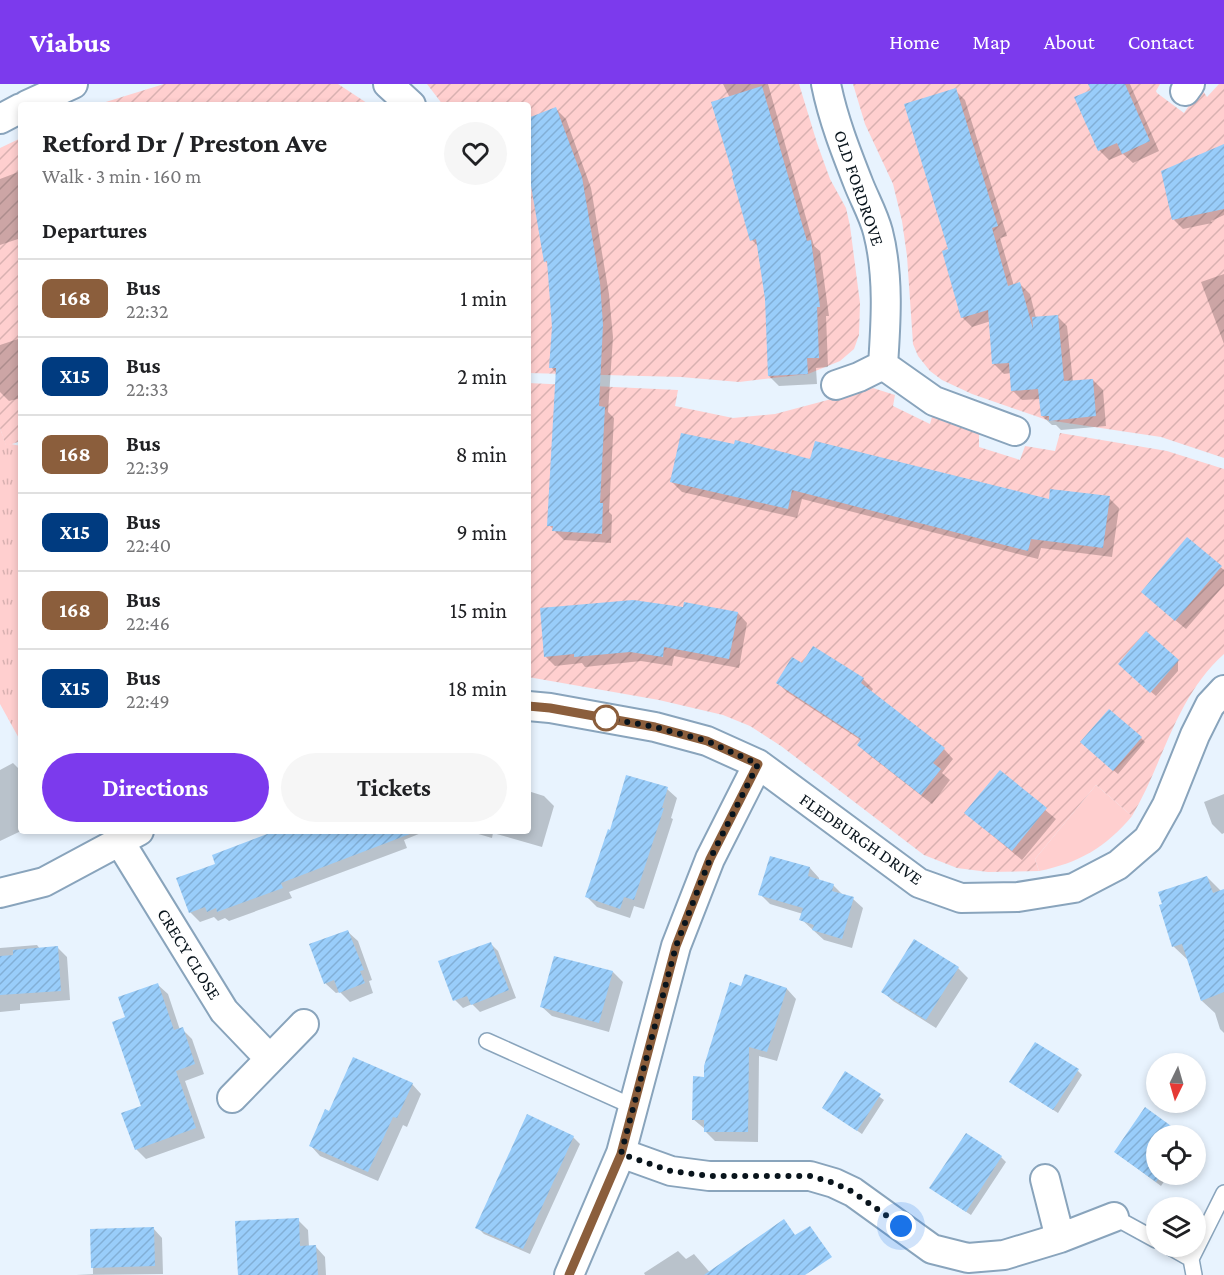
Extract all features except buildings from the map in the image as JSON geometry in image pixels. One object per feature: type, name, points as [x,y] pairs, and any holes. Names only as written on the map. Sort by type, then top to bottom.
[{"type":"street","points":[[34,102],[73,84]]},
{"type":"street","points":[[388,84],[408,102]]},
{"type":"street","name":"OLD FORDROVE","points":[[826,84],[830,106],[845,151],[878,231],[885,274],[883,366]]},
{"type":"street","points":[[0,119],[18,110]]},
{"type":"street","points":[[836,385],[883,366],[934,401],[1015,431]]},
{"type":"street","name":"FLEDBURGH DRIVE","points":[[531,706],[655,727],[707,741],[758,764],[919,883],[961,898],[1018,897],[1074,888],[1118,865],[1148,839],[1167,805],[1195,735],[1210,705],[1224,690]]},
{"type":"street","points":[[569,1275],[621,1154],[676,946],[710,859],[758,764]]},
{"type":"street","points":[[0,893],[44,882],[129,836]]},
{"type":"street","name":"CRECY CLOSE","points":[[129,836],[224,1011],[269,1058]]},
{"type":"street","points":[[232,1098],[304,1024]]},
{"type":"street","points":[[621,1154],[671,1171],[709,1176],[810,1176],[834,1183],[853,1192],[933,1249],[968,1258],[1004,1255],[1060,1238],[1114,1217]]},
{"type":"street","points":[[1046,1179],[1060,1238]]},
{"type":"lane","points":[[487,1041],[634,1107]]},
{"type":"lane","points":[[1194,1275],[1191,1259],[1224,1193]]},
{"type":"lane","points":[[1114,1217],[1146,1235]]},
{"type":"lane","points":[[1187,1257],[1191,1259]]},
{"type":"green space","points":[[164,84],[338,84],[365,102],[106,102]]},
{"type":"green space","points":[[427,84],[799,84],[817,143],[830,179],[846,208],[850,226],[860,303],[859,335],[854,349],[840,361],[808,374],[739,382],[681,377],[531,373],[531,102],[441,102]]},
{"type":"green space","points":[[853,84],[1160,84],[1157,93],[1184,113],[1201,88],[1207,97],[1219,84],[1224,84],[1224,458],[1161,437],[1047,420],[972,394],[942,380],[930,371],[918,356],[913,344],[907,256],[893,184],[865,124]]},
{"type":"green space","points":[[18,139],[18,442],[6,446],[0,428],[0,148]]},
{"type":"green space","points":[[531,383],[678,390],[675,406],[733,418],[775,414],[873,388],[895,395],[893,406],[930,424],[933,413],[979,434],[979,447],[1020,460],[1025,446],[1055,451],[1060,433],[1167,451],[1224,469],[1224,654],[1193,690],[1132,816],[1096,785],[1035,859],[1039,871],[988,872],[957,868],[924,855],[781,746],[750,726],[723,715],[659,700],[531,678]]},
{"type":"green space","points":[[0,428],[6,445],[18,445],[18,737],[0,704]]},
{"type":"green space","points":[[1096,785],[1132,816],[1112,837],[1091,852],[1067,863],[1039,871],[1035,859]]},
{"type":"bus line","name":"168","points":[[531,706],[655,727],[707,741],[758,764],[710,859],[676,946],[621,1154],[569,1275]]},
{"type":"route","points":[[606,718],[655,727],[707,741],[758,764],[710,859],[676,946],[621,1154],[671,1171],[709,1176],[810,1176],[834,1183],[853,1192],[901,1226]]}]
